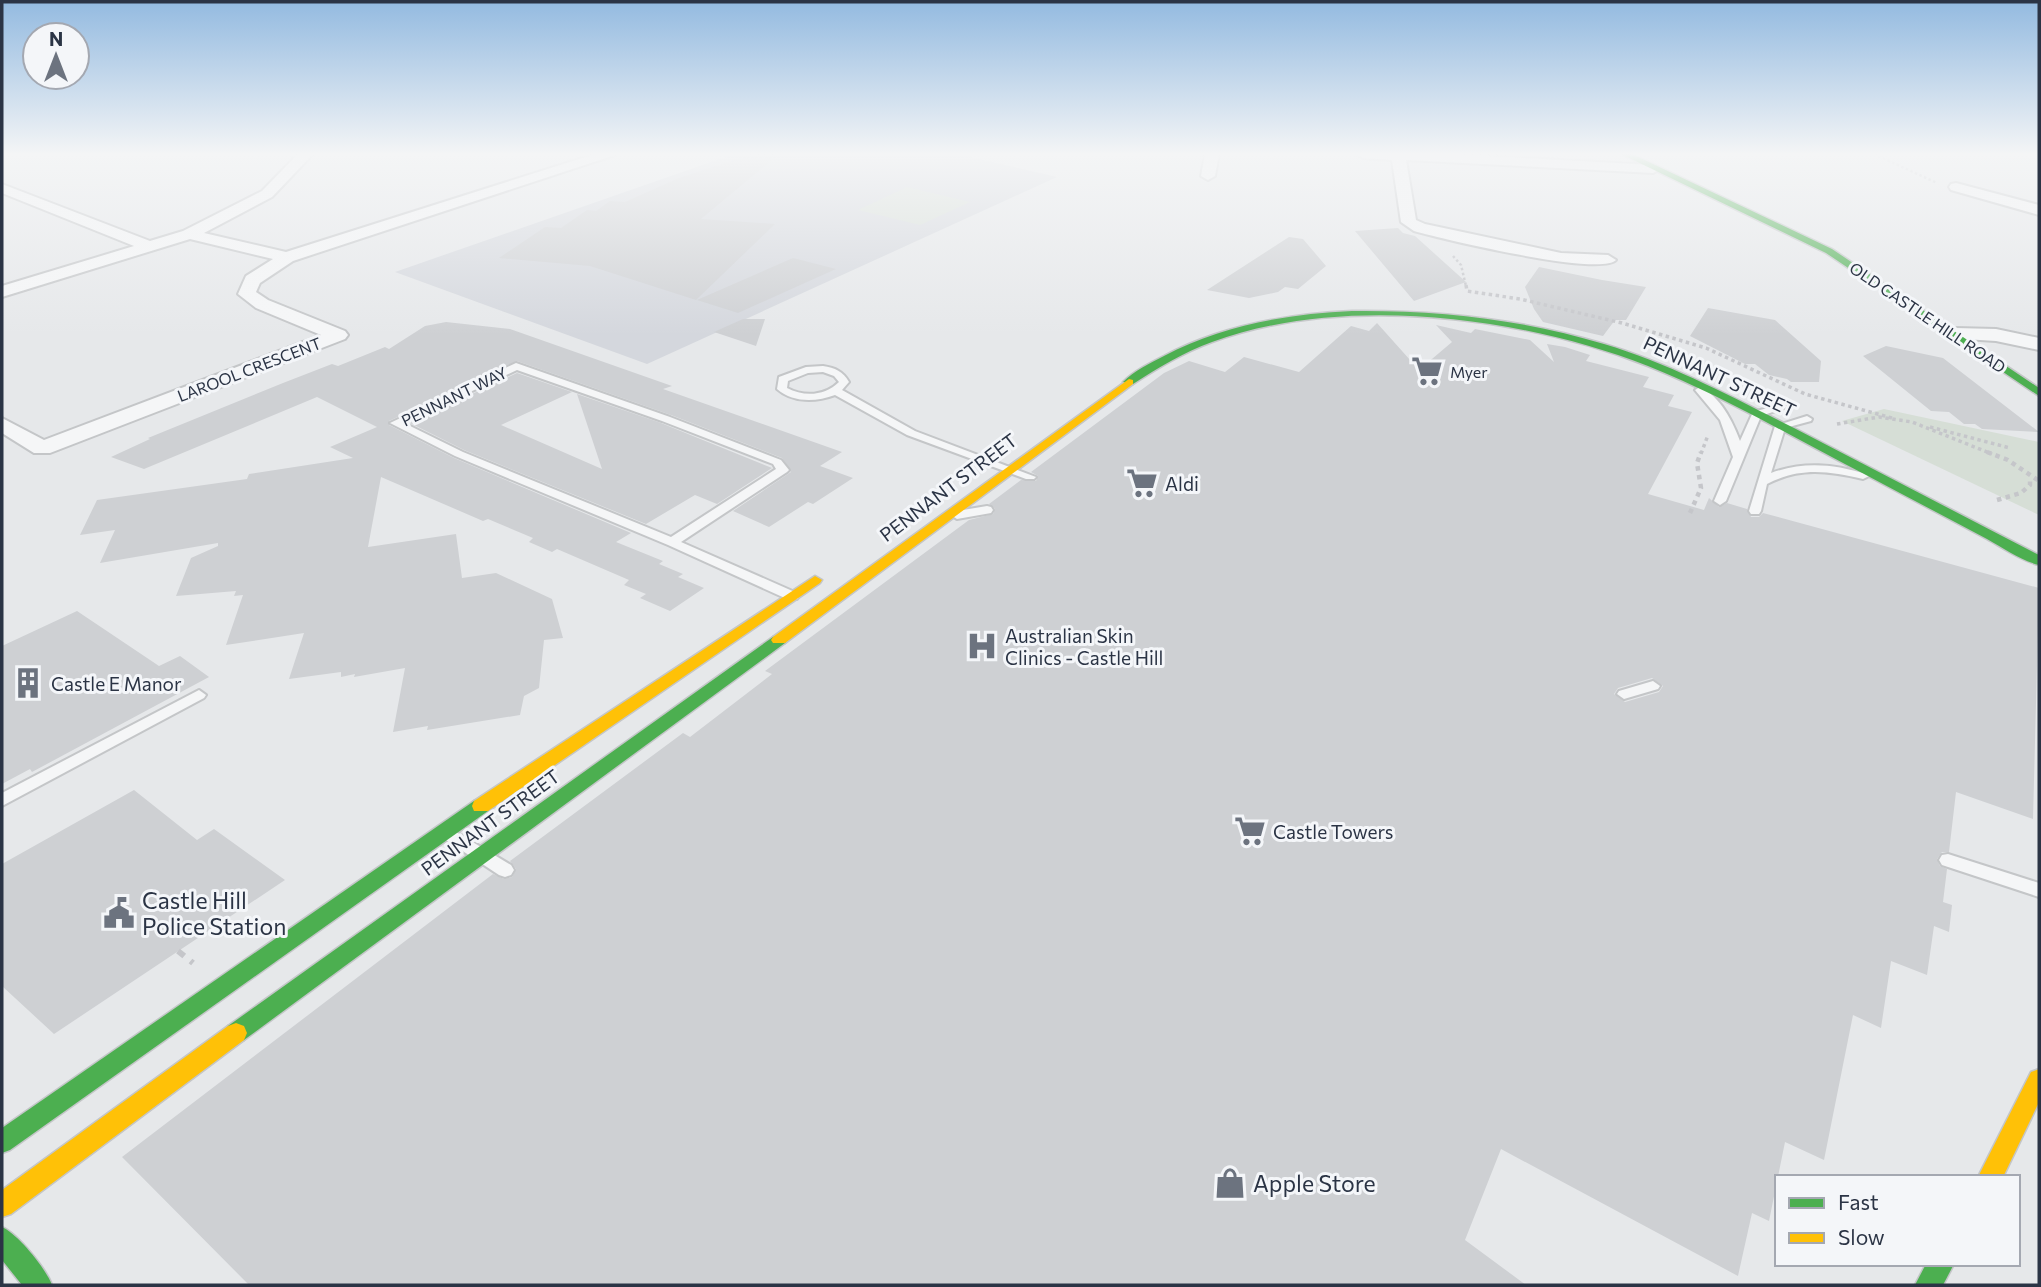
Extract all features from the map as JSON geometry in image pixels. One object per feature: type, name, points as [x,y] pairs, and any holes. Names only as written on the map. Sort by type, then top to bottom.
[{"type":"main road","name":"OLD CASTLE HILL ROAD","points":[[1753,214],[1809,239],[1856,267],[2039,393]]},
{"type":"main road","name":"PENNANT STREET","points":[[1192,328],[1301,306],[1446,306],[1564,324],[1622,339],[1701,368]]},
{"type":"main road","name":"PENNANT STREET","points":[[2,1205],[480,854],[693,703],[1008,468],[1150,366],[1203,338],[1250,325],[1303,316],[1408,313],[1469,319],[1585,343],[1633,357],[1686,379],[2039,561]]},
{"type":"main road","name":"PENNANT STREET","points":[[1761,396],[1812,422]]},
{"type":"main road","name":"PENNANT STREET","points":[[975,463],[1002,444]]},
{"type":"main road","name":"PENNANT STREET","points":[[2,1142],[444,831],[824,573]]},
{"type":"main road","points":[[1991,1175],[2039,1079]]},
{"type":"main road","points":[[2,1240],[39,1285]]},
{"type":"main road","points":[[1928,1285],[1940,1266]]},
{"type":"street","points":[[68,214],[149,246]]},
{"type":"street","points":[[2,292],[189,233],[227,214]]},
{"type":"street","points":[[189,233],[287,257],[423,214]]},
{"type":"street","points":[[1408,214],[1409,222],[1420,228],[1562,258],[1608,260]]},
{"type":"street","name":"LAROOL CRESCENT","points":[[2,424],[42,448],[338,335],[262,304],[247,294],[253,280],[287,257]]},
{"type":"street","points":[[1955,334],[1996,335],[2039,344]]},
{"type":"lane","name":"PENNANT WAY","points":[[672,542],[783,470],[777,462],[516,366],[395,423],[458,454],[672,542],[793,596]]},
{"type":"lane","points":[[836,391],[841,387],[843,378],[825,370],[797,372],[783,379],[780,384],[787,393],[805,397],[836,391],[911,433],[975,463],[1008,468],[1030,477]]},
{"type":"lane","points":[[1686,379],[1704,393],[1719,410],[1734,436],[1740,457]]},
{"type":"lane","points":[[1720,501],[1757,414],[1782,407]]},
{"type":"lane","points":[[1755,511],[1780,426],[1812,422]]},
{"type":"lane","points":[[1762,482],[1783,470],[1806,467],[1854,473],[1898,486]]},
{"type":"lane","points":[[939,520],[987,510]]},
{"type":"lane","points":[[1624,694],[1653,686]]},
{"type":"lane","points":[[2,800],[199,695]]},
{"type":"lane","points":[[444,831],[505,870]]},
{"type":"lane","points":[[1948,860],[2039,890]]},
{"type":"path","points":[[1837,424],[1859,418],[1880,417],[1912,422],[2010,448]]},
{"type":"path","points":[[1912,422],[2008,460],[2039,481]]},
{"type":"path","points":[[1690,513],[1701,488],[1697,463],[1708,435],[1706,424]]},
{"type":"path","points":[[1997,500],[2021,493],[2031,485],[2030,477]]},
{"type":"shaded area","points":[[561,214],[976,214],[647,364],[395,272]]},
{"type":"shaded area","points":[[875,214],[944,214],[920,225]]},
{"type":"shaded area","points":[[1884,409],[2039,442],[2039,515],[1842,421]]},
{"type":"building","points":[[581,214],[707,214],[701,219],[775,224],[696,300],[590,266],[499,258],[545,227],[561,228]]},
{"type":"building","points":[[1398,228],[1403,233],[1415,236],[1466,282],[1414,301],[1355,231]]},
{"type":"building","points":[[1289,237],[1303,239],[1326,266],[1298,289],[1285,287],[1278,292],[1249,298],[1207,290]]},
{"type":"building","points":[[793,258],[836,269],[738,313],[697,300]]},
{"type":"building","points":[[1539,267],[1646,287],[1626,320],[1615,320],[1603,336],[1543,322],[1525,287]]},
{"type":"building","points":[[1708,308],[1775,320],[1821,361],[1819,382],[1791,382],[1769,375],[1755,364],[1745,364],[1690,336]]},
{"type":"building","points":[[743,319],[765,319],[756,346],[714,332]]},
{"type":"building","points":[[446,322],[510,329],[672,386],[663,389],[842,452],[820,466],[853,478],[813,504],[808,502],[769,527],[733,511],[791,472],[782,458],[671,415],[517,361],[389,421],[389,425],[454,458],[631,533],[616,542],[663,561],[659,564],[683,574],[678,577],[704,588],[670,611],[640,598],[646,594],[624,585],[629,580],[557,549],[552,552],[529,542],[533,538],[488,519],[483,521],[381,477],[368,547],[456,534],[462,578],[496,573],[552,599],[563,638],[544,640],[539,688],[524,696],[520,715],[427,730],[428,726],[393,732],[405,668],[354,677],[355,674],[341,677],[341,672],[289,679],[304,633],[226,645],[243,595],[234,596],[236,591],[176,596],[191,558],[218,546],[218,543],[100,563],[115,530],[80,535],[97,500],[247,479],[249,474],[353,458],[330,447],[377,427],[317,397],[144,469],[111,457],[150,439],[148,438],[283,383],[332,364],[338,366],[385,347],[389,349],[425,326]]},
{"type":"building","name":"Castle Towers","points":[[1377,323],[1419,370],[1452,342],[1436,325],[1471,333],[1475,329],[1530,340],[1554,362],[1547,344],[1565,347],[1590,355],[1586,361],[1649,377],[1643,387],[1674,395],[1668,406],[1692,412],[1648,494],[1704,510],[1709,498],[1719,507],[1727,503],[1747,509],[1751,517],[1759,517],[1763,513],[2039,588],[2033,819],[1956,792],[1949,852],[1942,852],[1937,859],[1940,866],[1947,869],[1943,902],[1952,905],[1949,932],[1934,926],[1927,975],[1891,961],[1881,1028],[1853,1015],[1824,1160],[1785,1142],[1778,1175],[1775,1175],[1775,1191],[1769,1221],[1752,1213],[1738,1276],[1501,1149],[1465,1240],[1526,1285],[249,1285],[122,1157],[493,874],[504,879],[512,877],[516,869],[510,861],[683,733],[690,737],[772,674],[765,671],[969,520],[993,514],[995,509],[989,504],[1021,480],[1036,481],[1038,476],[1031,472],[1164,373],[1189,361],[1225,372],[1244,357],[1299,372],[1351,326],[1369,331]],"holes":[[[1652,678],[1663,686],[1659,692],[1625,702],[1614,694],[1618,688]]]},
{"type":"building","points":[[1886,346],[1943,358],[2039,432],[1982,429],[1975,424],[1964,424],[1949,412],[1931,411],[1863,356]]},
{"type":"building","points":[[517,373],[572,392],[501,425],[602,469],[577,394],[661,423],[772,468],[717,504],[695,495],[646,524],[464,450],[410,423]]},
{"type":"building","points":[[77,611],[159,666],[180,656],[209,677],[32,772],[30,769],[2,784],[2,646]]},
{"type":"building","name":"Castle Hill Police Station","points":[[134,790],[197,840],[214,829],[285,880],[54,1034],[2,986],[2,864]]},
{"type":"traffic: fast","points":[[1751,214],[1829,251],[2039,393]]},
{"type":"traffic: fast","points":[[1129,382],[1154,365],[1207,340],[1235,331],[1293,319],[1388,314],[1495,322],[1599,346],[1653,364],[1692,381],[2039,561]]},
{"type":"traffic: fast","points":[[236,1033],[779,640]]},
{"type":"traffic: fast","points":[[2,1142],[481,806]]},
{"type":"traffic: fast","points":[[2,1240],[39,1285]]},
{"type":"traffic: fast","points":[[1928,1285],[1940,1266]]},
{"type":"traffic: slow","points":[[779,640],[1129,382]]},
{"type":"traffic: slow","points":[[481,806],[815,580]]},
{"type":"traffic: slow","points":[[2,1205],[236,1033]]},
{"type":"traffic: slow","points":[[1991,1175],[2039,1079]]},
{"type":"place","name":"Myer","points":[[1427,371]]},
{"type":"place","name":"Aldi","points":[[1142,483]]},
{"type":"place","name":"Australian Skin Clinics - Castle Hill","points":[[982,646]]},
{"type":"place","name":"Castle E Manor","points":[[28,683]]},
{"type":"place","name":"Castle Towers","points":[[1250,831]]},
{"type":"place","name":"Castle Hill Police Station","points":[[119,913]]},
{"type":"place","name":"Apple Store","points":[[1230,1183]]}]
